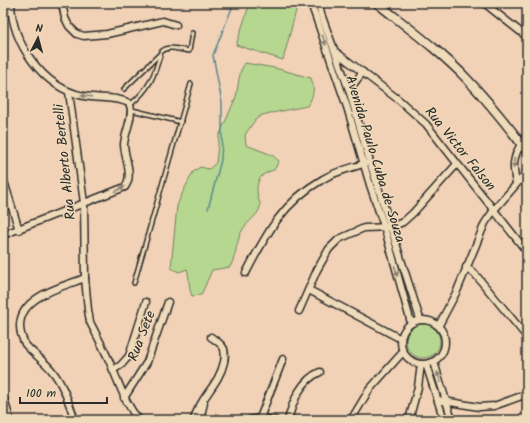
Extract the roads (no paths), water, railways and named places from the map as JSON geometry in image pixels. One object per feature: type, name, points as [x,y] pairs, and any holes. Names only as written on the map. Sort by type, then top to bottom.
[{"type":"main road","points":[[377,3],[435,50],[466,78],[524,143],[527,151]]},
{"type":"street","points":[[3,235],[108,195],[128,184],[124,143],[131,107],[121,100],[84,96],[69,92],[44,74],[20,43],[11,12],[11,3]]},
{"type":"street","points":[[62,3],[65,18],[69,26],[77,34],[84,36],[107,34],[163,21],[176,25]]},
{"type":"street","name":"Avenida Paulo Cuba de Souza","points":[[311,3],[384,226],[411,323]]},
{"type":"street","name":"Avenida Paulo Cuba de Souza","points":[[320,3],[321,14],[349,90],[370,162],[420,319]]},
{"type":"street","points":[[484,3],[527,37]]},
{"type":"street","name":"Rua Victor Falson","points":[[336,52],[363,72],[426,124],[527,252]]},
{"type":"street","points":[[349,90],[363,72]]},
{"type":"street","name":"Rua Alberto Bertelli","points":[[69,92],[84,203],[85,278],[90,322],[113,370],[124,398],[138,420]]},
{"type":"street","points":[[516,184],[514,158],[524,143]]},
{"type":"street","points":[[246,273],[265,237],[290,203],[305,190],[323,178],[370,162]]},
{"type":"street","points":[[299,311],[317,270],[329,249],[339,239],[364,228],[384,226],[391,227],[403,222],[457,164]]},
{"type":"street","points":[[439,325],[457,291],[485,223],[494,210],[527,172]]},
{"type":"street","points":[[3,178],[19,230]]},
{"type":"street","points":[[466,267],[475,274],[527,337]]},
{"type":"street","points":[[75,420],[64,391],[54,374],[47,364],[26,344],[22,337],[20,323],[22,314],[27,306],[38,298],[85,278]]},
{"type":"street","points":[[309,290],[401,339]]},
{"type":"street","points":[[113,370],[121,365],[128,356],[146,302]]},
{"type":"street","name":"Rua Sete","points":[[124,398],[147,362],[168,302]]},
{"type":"street","points":[[420,319],[429,320],[439,325],[446,338],[444,352],[434,362],[423,364],[414,362],[403,352],[401,339],[402,333],[411,323],[420,319]]},
{"type":"street","points":[[198,420],[206,398],[219,378],[224,358],[224,348],[211,337]]},
{"type":"street","points":[[351,420],[369,390],[403,352]]},
{"type":"street","points":[[260,418],[283,359]]},
{"type":"street","points":[[434,362],[452,420]]},
{"type":"street","points":[[423,364],[438,400],[444,420]]},
{"type":"street","points":[[409,420],[423,364]]},
{"type":"street","points":[[288,420],[293,404],[303,385],[313,375],[320,372]]},
{"type":"street","points":[[438,400],[472,407],[494,406],[527,394]]},
{"type":"street","points":[[3,395],[10,420]]},
{"type":"street","points":[[251,420],[260,418],[276,420]]},
{"type":"lane","points":[[124,89],[164,49],[169,47],[189,51],[192,33]]},
{"type":"lane","points":[[161,52],[149,85],[131,107],[180,122]]},
{"type":"lane","points":[[134,283],[191,84]]},
{"type":"waterway","points":[[208,209],[221,160],[222,139],[222,103],[213,55],[234,3]]}]
